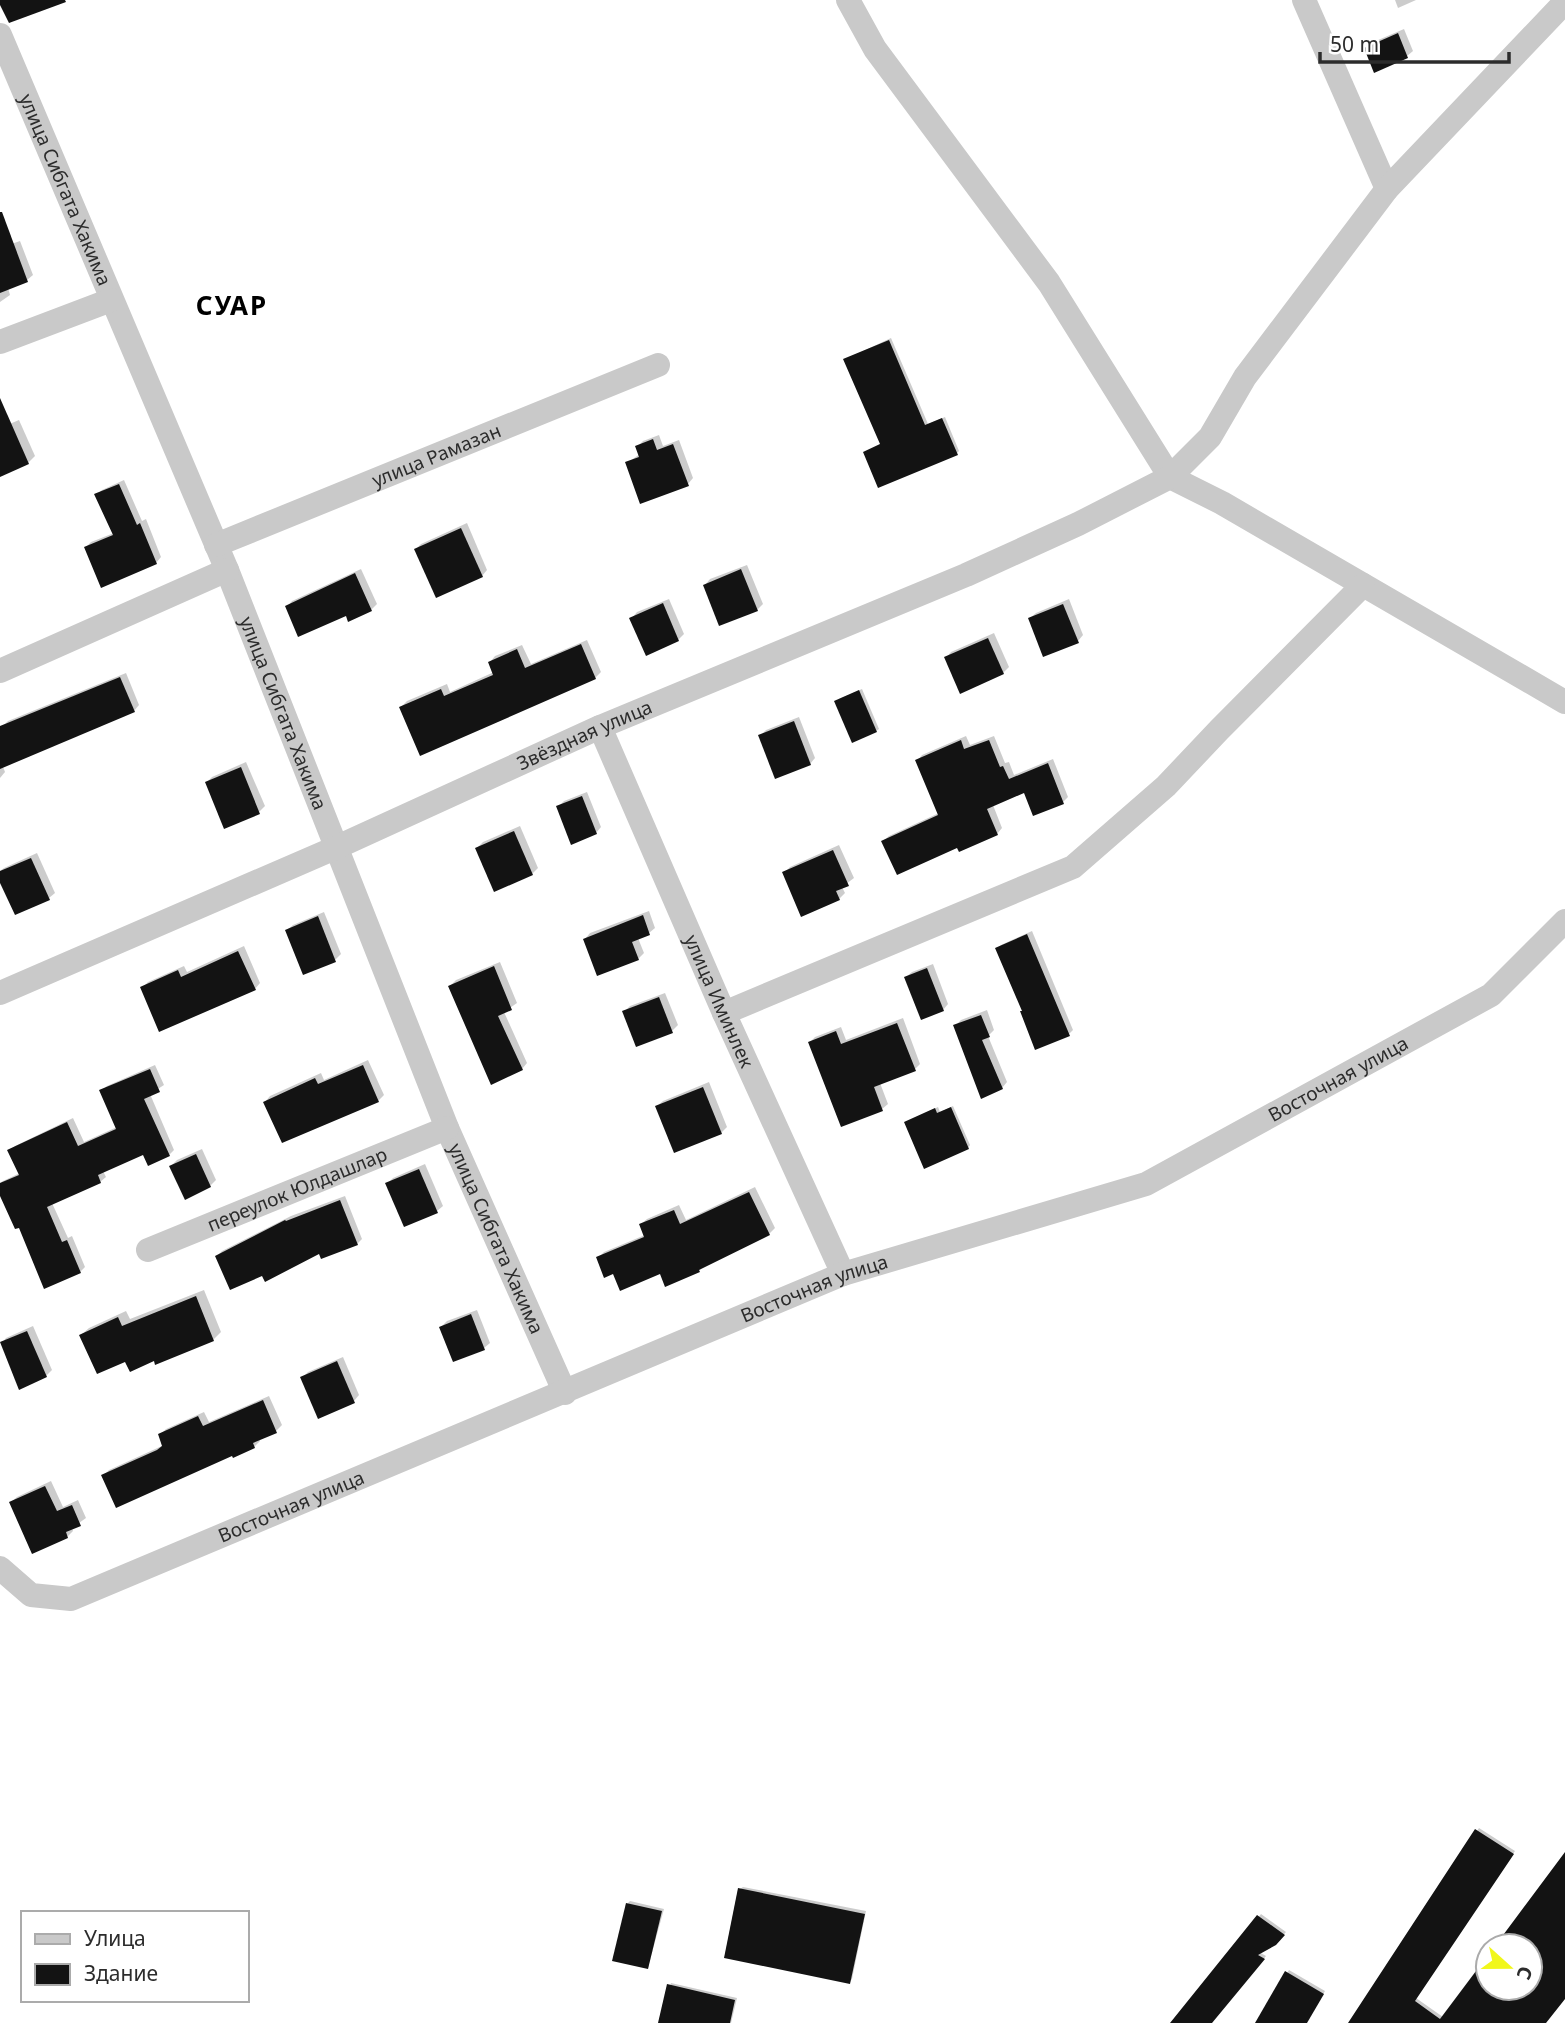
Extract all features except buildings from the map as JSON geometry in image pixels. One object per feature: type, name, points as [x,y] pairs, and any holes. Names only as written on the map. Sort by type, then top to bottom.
[{"type":"street","points":[[848,0],[876,49],[1049,283],[1170,477],[1222,503],[1565,702]]},
{"type":"street","points":[[1304,0],[1387,189]]},
{"type":"street","name":"Звёздная улица","points":[[0,993],[335,848],[600,727],[966,575],[1078,524],[1170,477],[1210,437],[1245,377],[1387,189],[1565,2]]},
{"type":"street","name":"улица Сибгата Хакима","points":[[2,47],[227,570],[447,1128],[565,1393]]},
{"type":"street","points":[[0,342],[111,300]]},
{"type":"street","name":"улица Рамазан","points":[[216,545],[657,365]]},
{"type":"street","points":[[0,671],[227,570]]},
{"type":"street","points":[[724,1013],[1073,867],[1166,786],[1363,585]]},
{"type":"street","name":"улица Иминлек","points":[[600,727],[724,1013],[843,1274]]},
{"type":"street","name":"Восточная улица","points":[[0,1568],[31,1595],[71,1599],[843,1274],[1146,1184],[1491,995],[1565,921]]},
{"type":"street","name":"переулок Юлдашлар","points":[[148,1250],[447,1128]]},
{"type":"district","name":"СУАР","points":[[232,306]]}]
